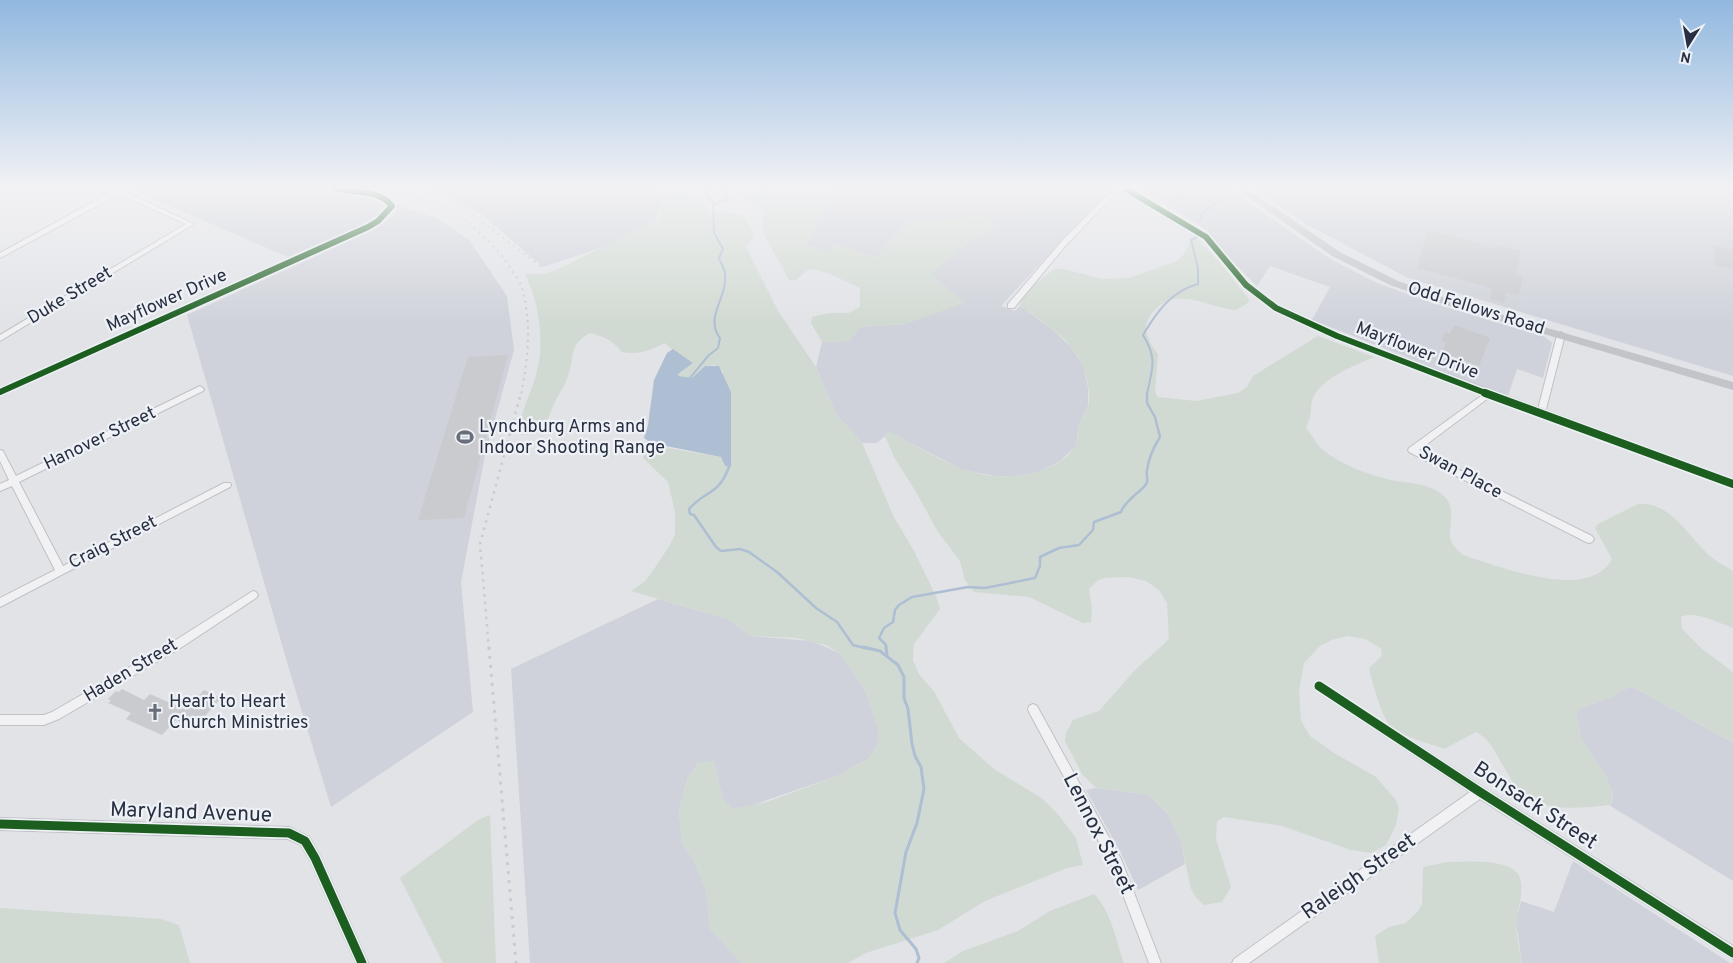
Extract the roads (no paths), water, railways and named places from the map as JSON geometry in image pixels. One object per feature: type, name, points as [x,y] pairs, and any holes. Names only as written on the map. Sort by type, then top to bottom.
[{"type":"street","points":[[0,256],[43,233]]},
{"type":"street","name":"Duke Street","points":[[0,338],[175,233]]},
{"type":"street","name":"Mayflower Drive","points":[[0,392],[355,233]]},
{"type":"street","points":[[1011,306],[1074,233]]},
{"type":"street","name":"Mayflower Drive","points":[[1200,233],[1206,237],[1246,286],[1276,308],[1337,336],[1733,484]]},
{"type":"street","name":"Odd Fellows Road","points":[[1305,233],[1336,254],[1367,271],[1425,294],[1733,386]]},
{"type":"street","points":[[1541,413],[1561,335]]},
{"type":"street","name":"Hanover Street","points":[[0,488],[200,389]]},
{"type":"street","name":"Swan Place","points":[[1488,394],[1412,450],[1589,539]]},
{"type":"street","points":[[0,453],[60,570]]},
{"type":"street","name":"Craig Street","points":[[0,603],[60,570],[227,485]]},
{"type":"street","name":"Haden Street","points":[[0,720],[38,720],[55,716],[175,646],[253,595]]},
{"type":"street","name":"Bonsack Street","points":[[1319,686],[1480,792],[1733,953]]},
{"type":"street","name":"Lennox Street","points":[[1033,709],[1117,863],[1155,963]]},
{"type":"street","name":"Raleigh Street","points":[[1238,963],[1480,792]]},
{"type":"street","name":"Maryland Avenue","points":[[0,824],[289,834],[305,841],[315,858],[362,963]]},
{"type":"water","points":[[673,349],[693,363],[678,374],[679,376],[692,378],[705,366],[719,366],[731,392],[731,467],[725,466],[721,457],[651,443],[644,438],[648,425],[654,380],[667,353]]},
{"type":"waterway","points":[[690,378],[708,356],[718,348],[720,338],[714,322],[725,282],[725,271],[719,258],[723,249],[714,233]]},
{"type":"waterway","points":[[1147,394],[1152,371],[1152,358],[1148,343],[1143,335],[1159,311],[1172,297],[1188,287],[1198,284],[1198,268],[1191,240],[1197,237]]},
{"type":"waterway","points":[[886,647],[879,638],[884,628],[893,622],[895,610],[899,605],[912,597],[968,587],[985,588],[1035,578],[1040,566],[1040,557],[1059,548],[1079,545],[1093,530],[1094,522],[1121,512],[1127,502],[1146,485],[1149,461],[1160,437],[1155,417],[1147,403],[1147,394]]},
{"type":"waterway","points":[[729,467],[721,483],[695,503],[689,509],[690,514],[694,515],[716,547],[721,551],[740,549],[749,552],[777,572],[816,608],[837,622],[853,645],[869,649]]},
{"type":"waterway","points":[[863,647],[880,651],[898,665],[904,677],[904,698],[908,709],[912,744],[915,756],[921,767],[924,789],[917,823],[906,852],[895,913],[900,930],[916,949],[919,958],[917,963]]},
{"type":"waterway","points":[[886,647],[887,655]]},
{"type":"railway","points":[[480,233],[497,250],[517,278],[525,301],[528,341],[526,368],[521,394]]},
{"type":"railway","points":[[497,233],[543,268]]},
{"type":"railway","points":[[489,649],[480,544],[521,393]]},
{"type":"railway","points":[[489,647],[516,963]]},
{"type":"place","name":"Lynchburg Arms and Indoor Shooting Range","points":[[465,437]]},
{"type":"place","name":"Heart to Heart Church Ministries","points":[[155,712]]}]
